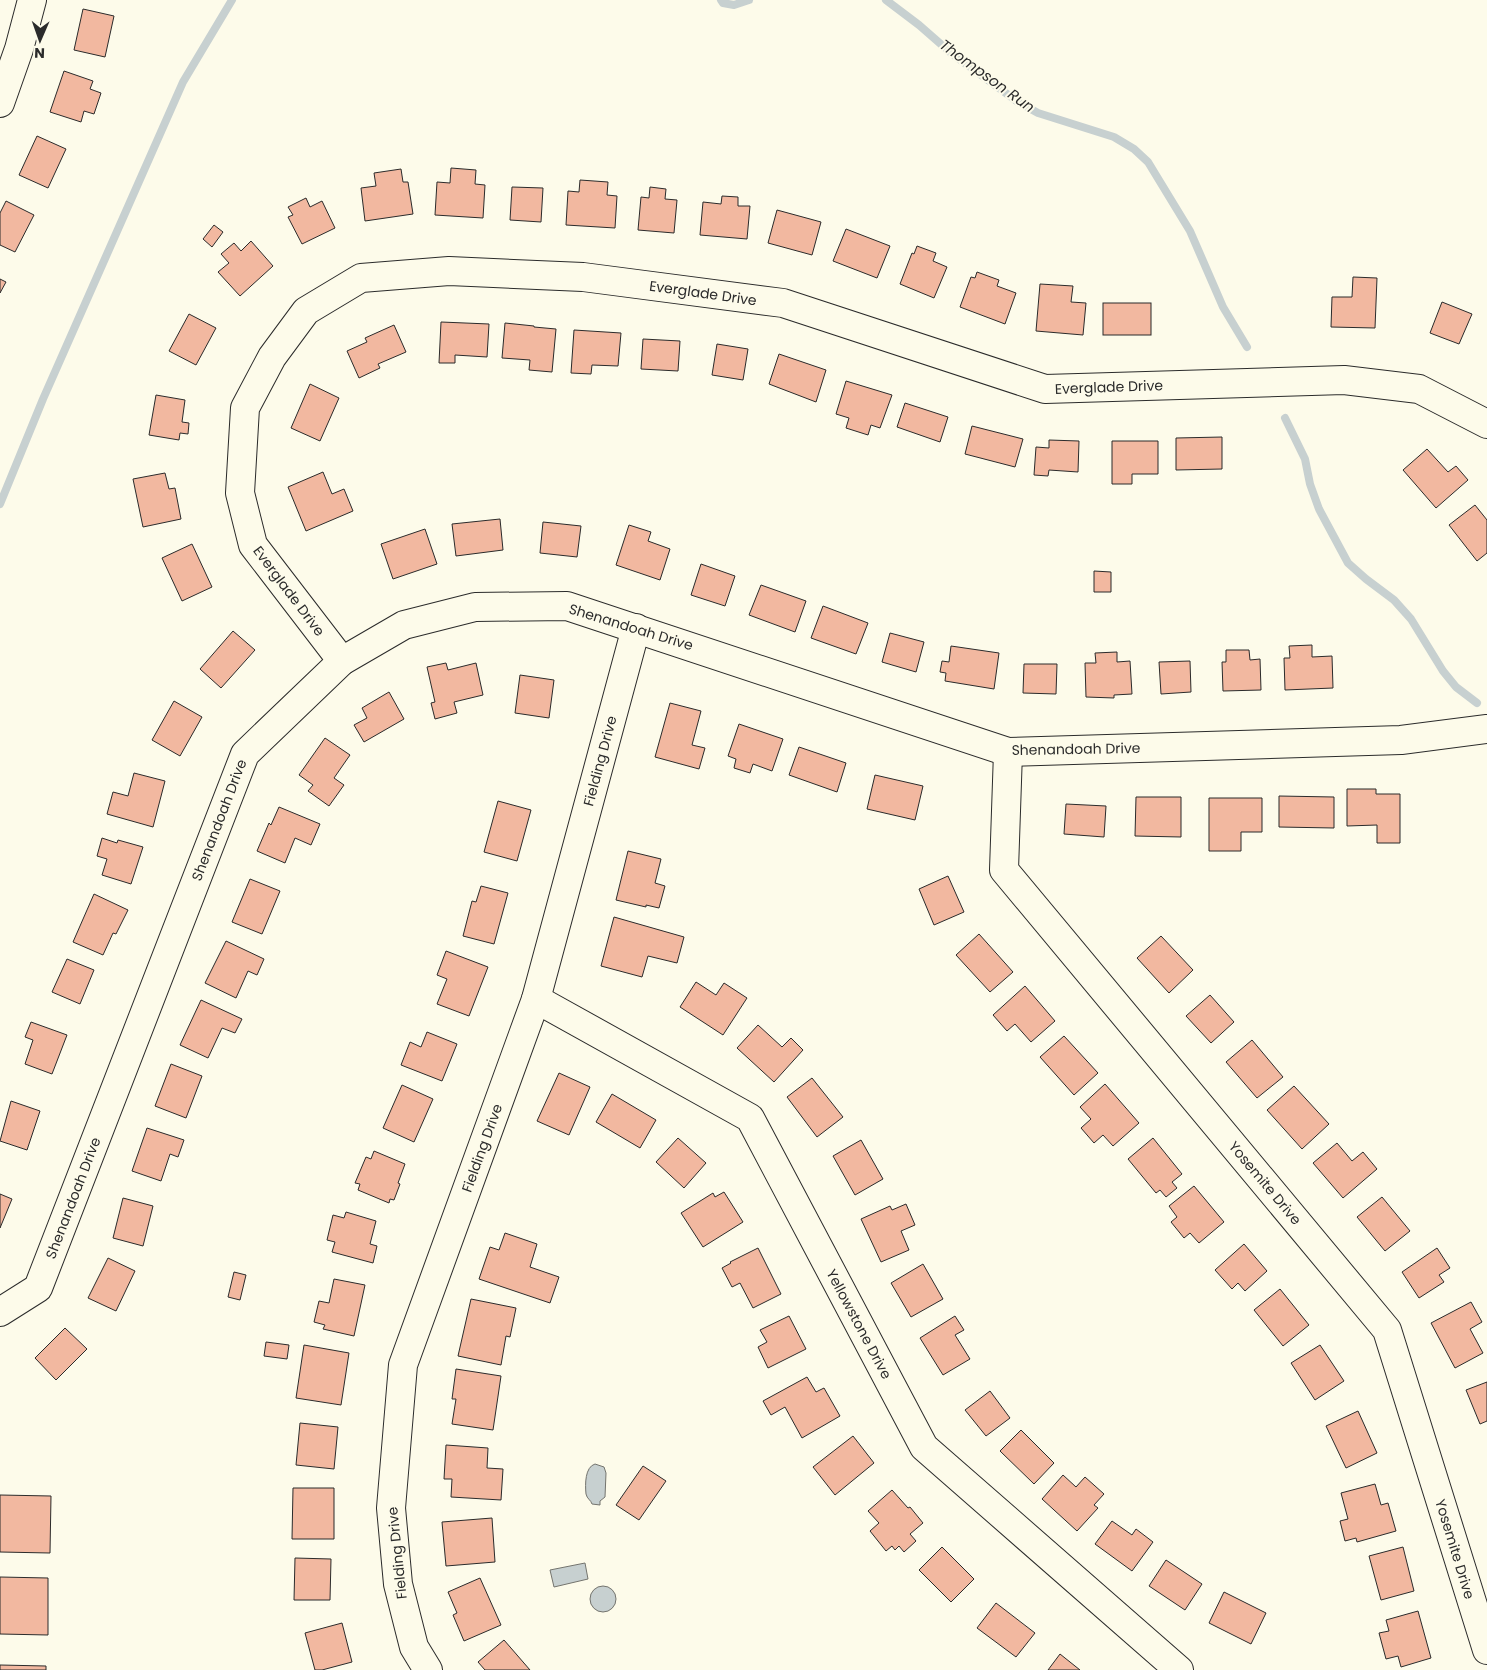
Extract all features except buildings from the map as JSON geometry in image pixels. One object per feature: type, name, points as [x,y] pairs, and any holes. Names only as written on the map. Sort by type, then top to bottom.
[{"type":"street","points":[[0,103],[19,49],[32,0]]},
{"type":"street","name":"Everglade Drive","points":[[342,661],[253,544],[240,493],[245,408],[267,366],[306,311],[361,278],[449,271],[582,277],[783,304],[1045,389],[1344,380],[1419,389],[1487,424]]},
{"type":"street","name":"Shenandoah Drive","points":[[0,1312],[38,1288],[245,754],[342,661],[404,625],[475,607],[567,606],[1008,752],[1401,740],[1487,729]]},
{"type":"street","name":"Fielding Drive","points":[[428,1670],[414,1647],[398,1584],[391,1508],[403,1365],[536,999],[636,628]]},
{"type":"street","name":"Yosemite Drive","points":[[1008,752],[1004,870],[1387,1330],[1487,1650]]},
{"type":"street","name":"Yellowstone Drive","points":[[536,999],[750,1118],[924,1447],[1179,1670]]},
{"type":"shaded area","points":[[595,1464],[604,1467],[606,1473],[605,1497],[600,1501],[600,1505],[592,1504],[586,1494],[587,1472]]},
{"type":"shaded area","points":[[585,1563],[588,1579],[554,1587],[550,1570]]},
{"type":"shaded area","points":[[603,1586],[612,1590],[616,1599],[612,1608],[603,1612],[594,1608],[590,1599],[594,1590]]},
{"type":"waterway","points":[[0,504],[43,399],[183,82],[232,0]]},
{"type":"waterway","name":"Thompson Run","points":[[721,0],[723,3],[734,5],[749,0]]},
{"type":"waterway","name":"Thompson Run","points":[[886,0],[951,53],[1018,102],[1038,113],[1114,137],[1134,149],[1148,162],[1190,231],[1223,307],[1247,347]]},
{"type":"waterway","name":"Thompson Run","points":[[1285,418],[1305,459],[1310,484],[1319,509],[1348,563],[1394,600],[1411,619],[1443,671],[1456,687],[1477,703]]}]
